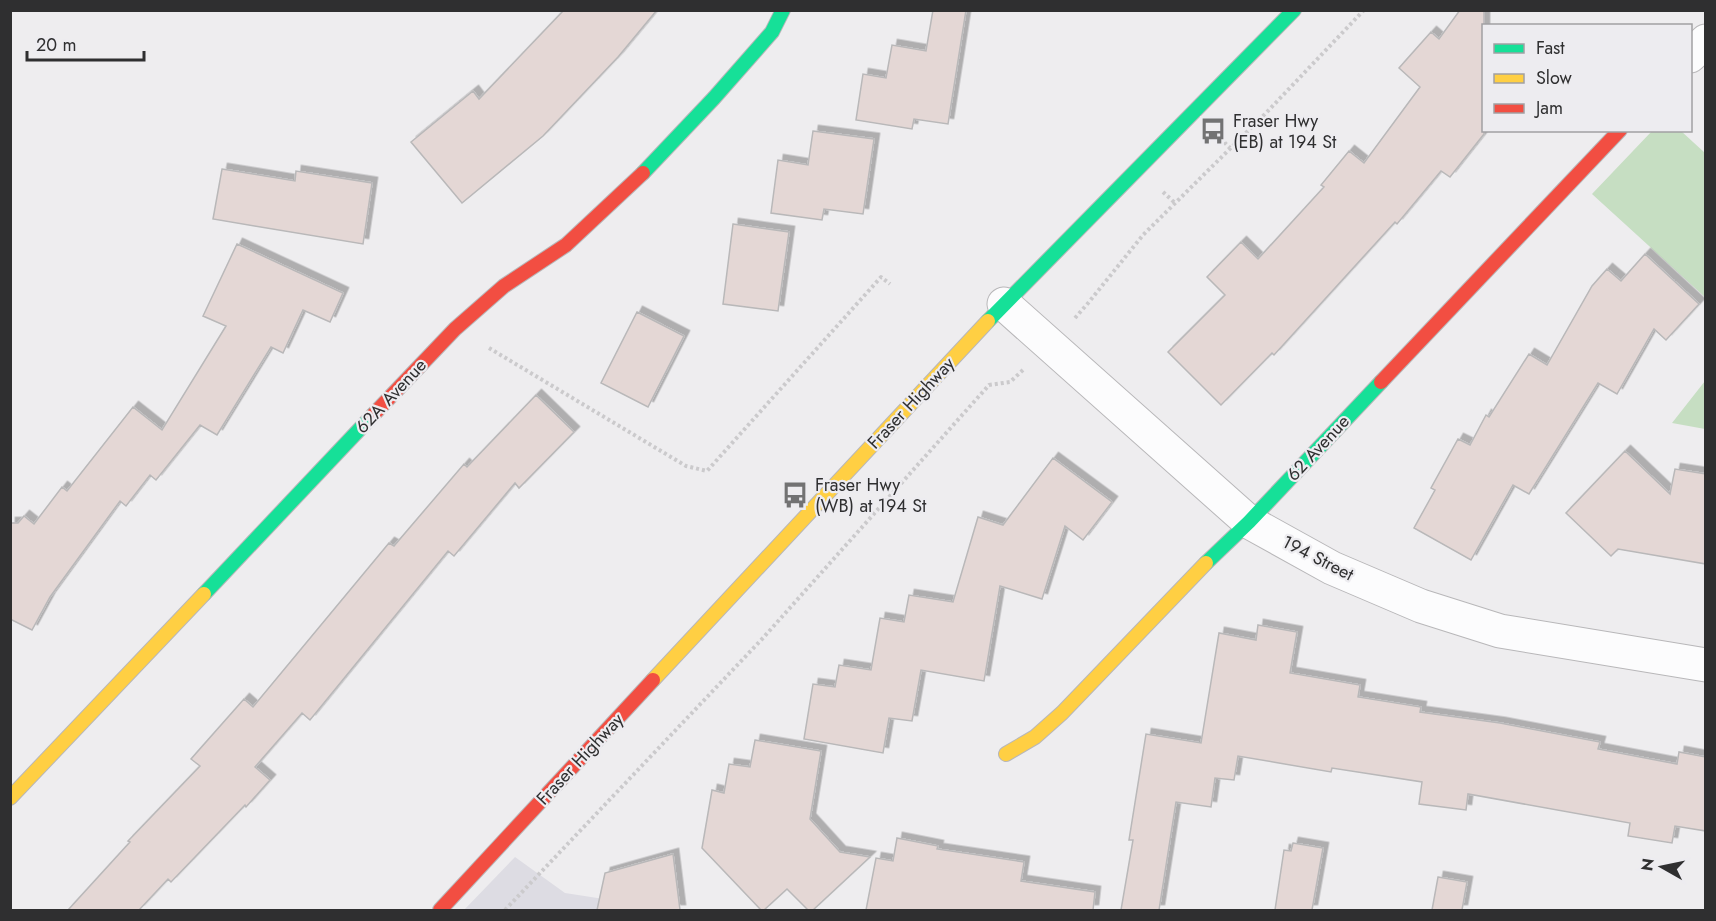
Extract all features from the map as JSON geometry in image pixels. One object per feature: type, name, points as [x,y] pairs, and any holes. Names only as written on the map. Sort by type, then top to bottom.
[{"type":"street","name":"62A Avenue","points":[[10,798],[455,329],[504,286],[566,245],[651,166],[772,32],[783,10]]},
{"type":"street","name":"Fraser Highway","points":[[440,910],[1004,304],[1294,10]]},
{"type":"street","points":[[1692,54],[1706,41]]},
{"type":"street","name":"62 Avenue","points":[[1006,754],[1035,737],[1062,713],[1248,522],[1618,132]]},
{"type":"street","name":"194 Street","points":[[1004,304],[1248,522],[1332,568],[1420,606],[1500,631],[1706,665]]},
{"type":"path","points":[[1089,302],[1143,234],[1266,113],[1364,10]]},
{"type":"path","points":[[455,329],[686,466],[707,471],[881,277],[890,284]]},
{"type":"path","points":[[505,910],[764,638],[989,385],[1010,382]]},
{"type":"shaded area","points":[[515,857],[565,893],[675,910],[464,910]]},
{"type":"green space","points":[[1651,132],[1682,132],[1705,153],[1705,297],[1592,194]]},
{"type":"green space","points":[[1705,381],[1705,429],[1672,423]]},
{"type":"building","points":[[564,10],[657,10],[618,57],[543,136],[462,203],[411,142],[473,91],[479,99]]},
{"type":"building","points":[[933,10],[966,10],[948,124],[914,119],[912,129],[856,120],[863,74],[886,78],[892,45],[926,51]]},
{"type":"building","points":[[1460,10],[1484,10],[1482,132],[1484,134],[1450,177],[1441,171],[1397,224],[1395,222],[1274,355],[1272,353],[1221,405],[1168,352],[1225,295],[1207,277],[1241,242],[1258,259],[1324,187],[1321,185],[1349,151],[1364,163],[1420,87],[1399,68],[1431,32],[1439,39]]},
{"type":"building","points":[[813,131],[874,139],[863,214],[824,209],[822,220],[771,213],[778,160],[808,165]]},
{"type":"building","points":[[222,169],[295,181],[296,171],[372,183],[363,244],[213,219]]},
{"type":"building","points":[[733,224],[789,232],[778,311],[723,304]]},
{"type":"building","points":[[237,244],[343,293],[330,322],[303,310],[283,353],[271,347],[217,435],[200,425],[156,480],[150,475],[126,506],[120,501],[50,597],[32,630],[10,619],[10,523],[18,523],[24,516],[34,524],[62,487],[67,491],[133,407],[162,430],[226,326],[203,316]]},
{"type":"building","points":[[1645,254],[1699,304],[1666,340],[1654,329],[1617,394],[1598,383],[1529,494],[1513,485],[1471,560],[1414,528],[1435,490],[1431,488],[1458,439],[1470,445],[1486,415],[1489,417],[1529,354],[1547,365],[1592,286],[1607,269],[1621,281]]},
{"type":"building","points":[[637,312],[684,336],[648,407],[601,383]]},
{"type":"building","points":[[536,395],[574,432],[519,488],[515,483],[454,556],[448,551],[310,720],[302,713],[255,767],[270,780],[246,807],[245,805],[171,882],[168,879],[139,910],[68,910],[130,842],[128,841],[200,766],[191,759],[244,699],[253,707],[389,543],[394,546],[464,464],[467,467]]},
{"type":"building","points":[[1625,451],[1670,494],[1675,469],[1706,474],[1706,564],[1618,549],[1611,556],[1566,513]]},
{"type":"building","points":[[1053,458],[1112,502],[1083,540],[1065,526],[1042,599],[1000,586],[984,681],[921,670],[912,721],[889,718],[883,753],[804,739],[813,684],[835,687],[839,665],[871,670],[880,618],[904,622],[909,595],[953,602],[978,517],[1003,525]]},
{"type":"building","points":[[1258,625],[1297,632],[1290,673],[1360,685],[1358,697],[1421,707],[1420,712],[1500,723],[1600,742],[1598,749],[1677,764],[1679,752],[1706,757],[1706,831],[1675,826],[1672,843],[1628,836],[1630,823],[1468,794],[1466,810],[1419,804],[1422,782],[1332,768],[1331,772],[1238,756],[1234,780],[1215,778],[1211,807],[1176,802],[1159,910],[1121,910],[1133,840],[1129,840],[1146,734],[1201,743],[1219,633],[1256,640]]},
{"type":"building","points":[[755,740],[821,751],[810,819],[840,852],[870,857],[813,910],[808,910],[787,889],[764,910],[761,910],[702,848],[712,790],[724,793],[729,764],[750,767]]},
{"type":"building","points":[[897,838],[938,846],[937,849],[1024,862],[1021,881],[1095,892],[1093,910],[866,910],[876,858],[893,861]]},
{"type":"building","points":[[1293,843],[1323,848],[1312,910],[1275,910],[1284,850],[1291,851]]},
{"type":"building","points":[[673,854],[680,910],[597,910],[605,873]]},
{"type":"building","points":[[1438,877],[1467,882],[1462,910],[1432,910]]},
{"type":"traffic: fast","points":[[643,173],[772,32],[783,10]]},
{"type":"traffic: fast","points":[[988,321],[1294,10]]},
{"type":"traffic: fast","points":[[1206,563],[1249,522],[1381,382]]},
{"type":"traffic: fast","points":[[204,594],[373,415]]},
{"type":"traffic: slow","points":[[653,680],[988,321]]},
{"type":"traffic: slow","points":[[1006,754],[1035,737],[1062,713],[1206,563]]},
{"type":"traffic: slow","points":[[10,798],[204,594]]},
{"type":"traffic: jam","points":[[1381,382],[1618,132]]},
{"type":"traffic: jam","points":[[373,415],[455,329],[504,286],[566,245],[643,173]]},
{"type":"traffic: jam","points":[[440,910],[653,680]]},
{"type":"place","name":"Fraser Hwy (EB) at 194 St","points":[[1213,131]]},
{"type":"place","name":"Fraser Hwy (WB) at 194 St","points":[[795,495]]}]
